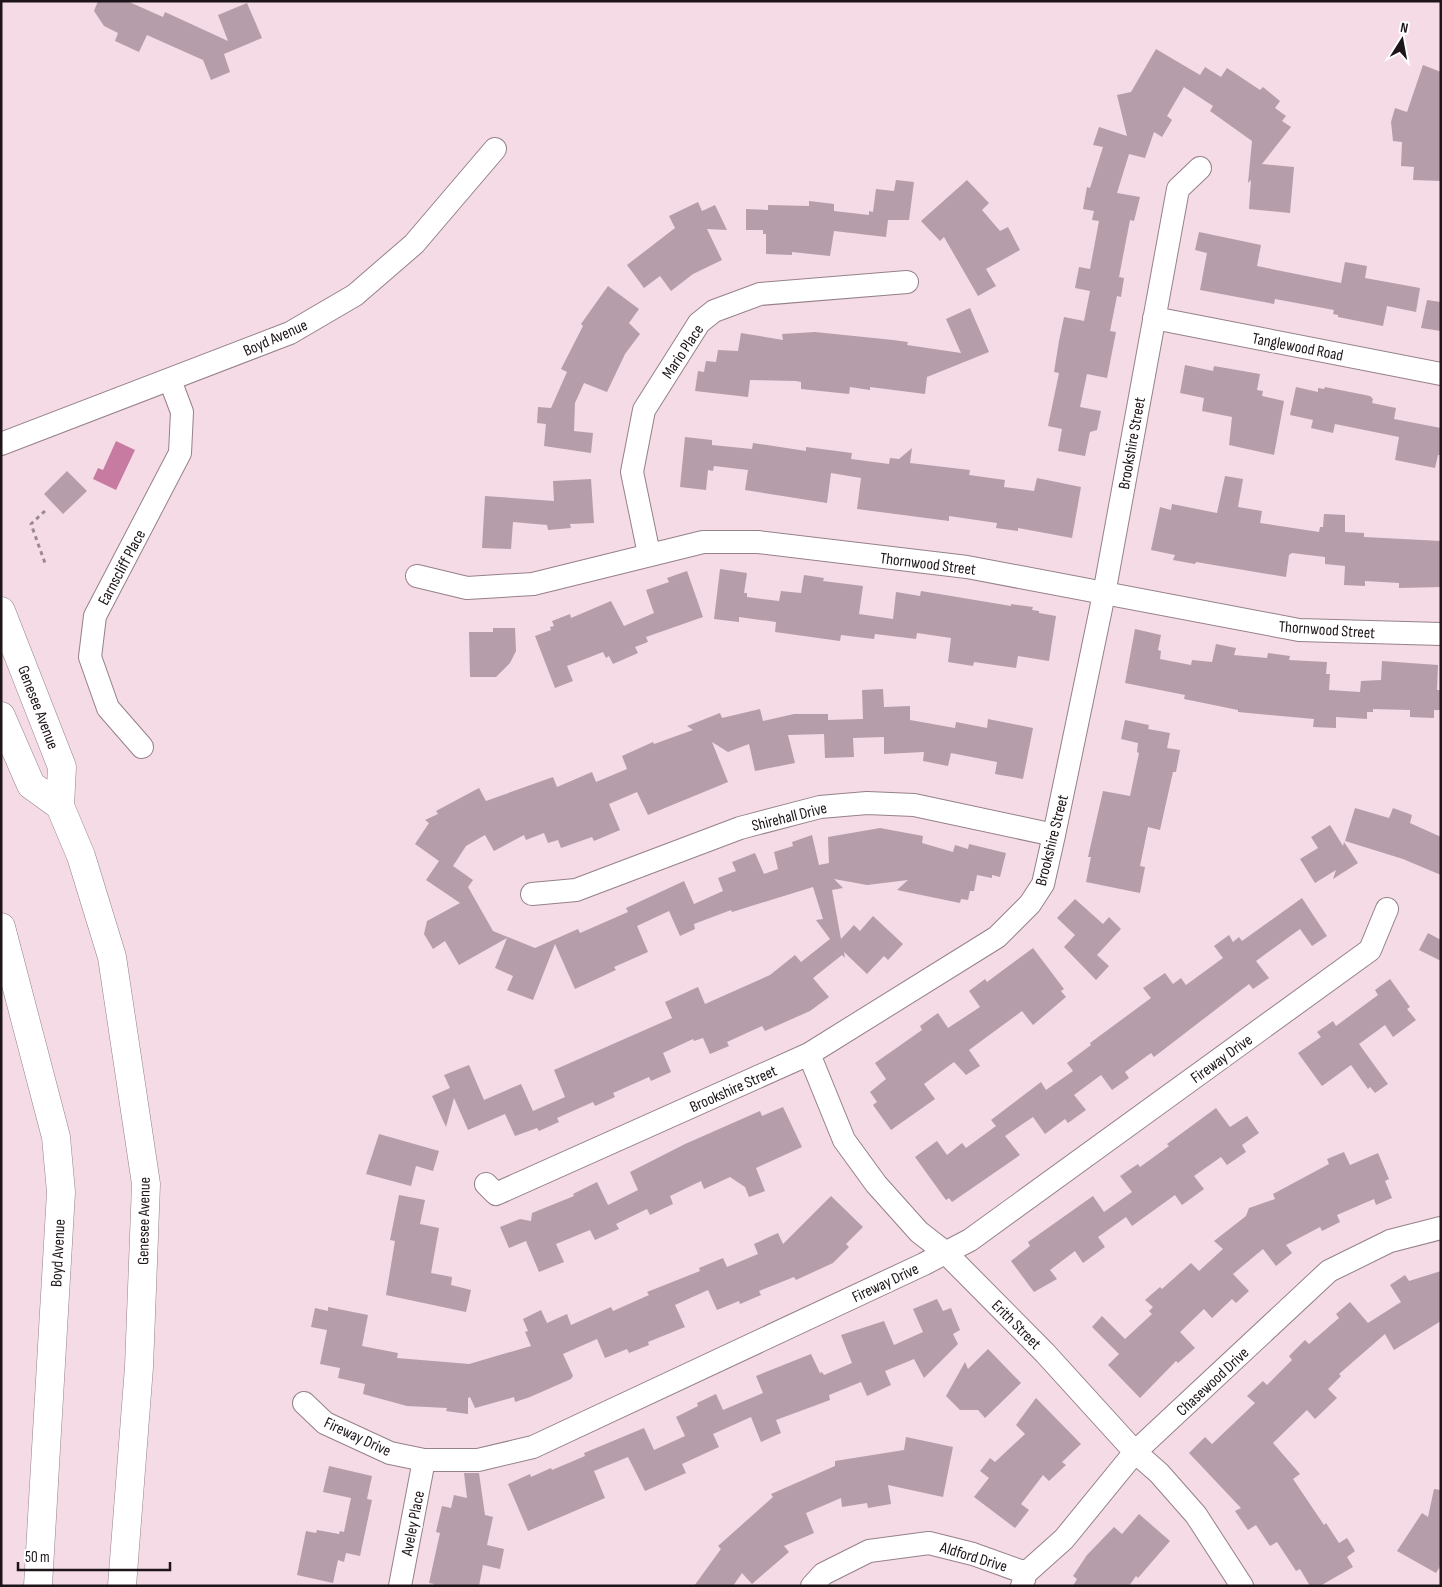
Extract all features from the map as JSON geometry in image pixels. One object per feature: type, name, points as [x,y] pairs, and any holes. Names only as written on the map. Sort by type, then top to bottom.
[{"type":"main road","name":"Genesee Avenue","points":[[1,611],[62,767],[60,806],[81,856],[112,957],[146,1184],[139,1367],[122,1586]]},
{"type":"main road","points":[[1,716],[31,785],[60,806]]},
{"type":"main road","name":"Boyd Avenue","points":[[1,927],[56,1137],[61,1192],[38,1586]]},
{"type":"street","name":"Boyd Avenue","points":[[1,444],[290,333],[355,296],[414,244],[495,149]]},
{"type":"street","name":"Brookshire Street","points":[[486,1184],[496,1194],[809,1054],[997,937],[1030,904],[1043,884],[1104,594],[1178,189],[1200,168]]},
{"type":"street","name":"Mario Place","points":[[649,554],[632,472],[644,410],[699,323],[714,312],[760,294],[906,282]]},
{"type":"street","name":"Tanglewood Road","points":[[1154,318],[1441,374]]},
{"type":"street","name":"Earnscliff Place","points":[[142,747],[108,708],[90,657],[95,616],[180,453],[182,412],[170,380]]},
{"type":"street","name":"Thornwood Street","points":[[417,576],[468,588],[533,584],[703,542],[758,542],[967,567],[1298,630],[1441,634]]},
{"type":"street","name":"Shirehall Drive","points":[[532,894],[576,890],[740,828],[820,807],[867,803],[914,805],[1054,835]]},
{"type":"street","name":"Fireway Drive","points":[[304,1404],[325,1423],[390,1453],[424,1460],[478,1460],[534,1447],[970,1240],[1370,950],[1387,909]]},
{"type":"street","name":"Erith Street","points":[[809,1054],[844,1140],[876,1184],[920,1232],[946,1253],[1045,1353],[1135,1452],[1158,1473],[1196,1515],[1242,1586]]},
{"type":"street","name":"Chasewood Drive","points":[[1024,1580],[1064,1539],[1135,1452],[1329,1271],[1390,1240],[1441,1228]]},
{"type":"street","name":"Aveley Place","points":[[400,1586],[424,1460]]},
{"type":"street","name":"Aldford Drive","points":[[812,1586],[822,1574],[869,1551],[929,1543],[974,1554],[1024,1580]]},
{"type":"path","points":[[45,511],[31,524],[45,563]]},
{"type":"shaded area","points":[[116,441],[135,450],[116,490],[93,479],[98,468],[103,470]]},
{"type":"building","points":[[98,1],[127,1],[163,17],[165,12],[228,41],[218,15],[247,3],[262,38],[224,54],[230,72],[211,80],[203,60],[147,35],[139,52],[115,41],[118,33],[104,26],[94,11]]},
{"type":"building","points":[[1156,49],[1200,75],[1205,67],[1221,77],[1227,68],[1260,90],[1263,87],[1280,101],[1275,108],[1286,116],[1282,121],[1291,127],[1262,164],[1294,167],[1290,213],[1249,209],[1251,180],[1248,183],[1252,141],[1210,111],[1213,106],[1184,87],[1167,116],[1172,120],[1162,137],[1154,132],[1145,158],[1129,154],[1117,193],[1140,197],[1134,221],[1130,220],[1119,277],[1124,278],[1121,297],[1117,296],[1110,331],[1116,332],[1107,378],[1087,374],[1080,407],[1101,411],[1097,430],[1090,432],[1085,456],[1058,451],[1062,429],[1048,426],[1059,373],[1054,372],[1059,341],[1064,317],[1084,321],[1090,291],[1075,288],[1079,267],[1090,269],[1099,221],[1092,220],[1094,211],[1083,209],[1087,187],[1090,188],[1103,147],[1093,145],[1099,127],[1127,136],[1117,95],[1131,92]]},
{"type":"building","points":[[1423,65],[1441,72],[1441,181],[1413,180],[1414,167],[1401,166],[1402,142],[1393,141],[1391,122],[1395,108],[1407,112]]},
{"type":"building","points":[[896,180],[914,182],[909,220],[888,220],[886,237],[834,231],[830,256],[792,252],[792,255],[766,254],[766,234],[763,234],[763,230],[746,230],[746,209],[768,210],[768,205],[809,206],[809,201],[834,204],[834,211],[869,215],[869,211],[873,212],[876,189],[894,191]]},
{"type":"building","points":[[967,180],[989,203],[982,210],[1000,231],[1008,227],[1020,250],[986,269],[996,286],[978,296],[944,237],[940,241],[921,221]]},
{"type":"building","points":[[698,202],[702,211],[715,205],[727,230],[707,229],[722,260],[693,274],[671,291],[660,276],[644,288],[627,265],[675,228],[669,216]]},
{"type":"building","points":[[1199,232],[1261,245],[1257,266],[1341,283],[1345,262],[1367,266],[1365,278],[1420,288],[1416,312],[1387,306],[1383,326],[1338,317],[1338,315],[1333,314],[1334,310],[1275,299],[1274,304],[1200,290],[1207,253],[1195,250]]},
{"type":"building","points":[[608,286],[639,309],[629,323],[640,334],[625,354],[607,392],[584,383],[575,403],[574,431],[593,433],[591,453],[544,446],[546,424],[537,423],[538,407],[551,408],[567,372],[561,369],[583,326],[581,324]]},
{"type":"building","points":[[1427,300],[1441,302],[1441,331],[1421,328]]},
{"type":"building","points":[[970,308],[989,352],[927,377],[925,394],[870,387],[870,390],[850,387],[849,394],[801,389],[801,382],[796,381],[750,380],[748,397],[695,391],[698,371],[704,372],[706,361],[716,362],[718,350],[738,351],[741,333],[783,340],[782,334],[815,332],[908,342],[907,345],[961,353],[946,319]]},
{"type":"building","points":[[1185,365],[1213,371],[1214,366],[1260,374],[1257,390],[1263,391],[1262,396],[1284,401],[1274,455],[1229,445],[1232,417],[1202,411],[1204,398],[1180,393]]},
{"type":"building","points":[[1296,387],[1318,392],[1318,388],[1324,389],[1325,387],[1370,396],[1373,399],[1372,403],[1396,408],[1394,419],[1441,428],[1441,455],[1438,455],[1435,468],[1395,460],[1399,437],[1335,424],[1333,433],[1311,428],[1313,420],[1290,415]]},
{"type":"building","points":[[685,437],[712,440],[712,445],[752,449],[753,443],[806,451],[806,447],[852,453],[851,459],[889,464],[890,458],[899,459],[912,448],[910,463],[970,470],[969,475],[1005,480],[1004,487],[1034,491],[1037,478],[1081,487],[1072,538],[1018,528],[1018,531],[996,528],[997,523],[949,516],[949,521],[857,509],[861,478],[831,473],[827,503],[745,490],[748,470],[714,466],[713,471],[708,470],[706,490],[680,487]]},
{"type":"building","points":[[67,471],[87,491],[63,514],[44,494]]},
{"type":"building","points":[[1225,476],[1243,479],[1238,507],[1262,511],[1260,523],[1319,532],[1320,527],[1323,527],[1324,514],[1345,515],[1345,532],[1364,533],[1364,537],[1441,541],[1441,587],[1399,588],[1399,583],[1365,581],[1365,586],[1344,585],[1345,566],[1325,564],[1325,557],[1292,553],[1289,555],[1286,577],[1173,560],[1175,555],[1151,550],[1160,507],[1171,510],[1172,504],[1217,513]]},
{"type":"building","points":[[591,479],[594,523],[570,524],[571,528],[548,530],[547,525],[513,522],[511,549],[482,548],[485,496],[554,501],[553,481]]},
{"type":"building","points":[[720,569],[747,573],[744,593],[747,593],[747,597],[779,601],[781,591],[801,593],[804,575],[824,578],[823,581],[863,586],[859,614],[893,619],[896,592],[920,596],[921,591],[1011,606],[1011,604],[1033,607],[1032,610],[1039,611],[1039,613],[1056,616],[1049,661],[1018,656],[1016,668],[974,662],[973,666],[948,662],[951,638],[917,633],[916,639],[875,634],[874,639],[841,635],[840,641],[775,632],[776,622],[739,617],[739,622],[714,619]]},
{"type":"building","points":[[687,571],[703,617],[646,637],[648,642],[635,647],[638,653],[613,664],[609,656],[606,658],[603,652],[567,666],[573,681],[555,688],[535,636],[551,630],[550,627],[554,626],[552,621],[570,614],[571,618],[611,601],[624,626],[654,613],[646,590],[669,582],[667,578]]},
{"type":"building","points":[[493,628],[515,628],[516,651],[510,663],[496,677],[470,677],[469,632],[493,632]]},
{"type":"building","points":[[1135,629],[1161,635],[1158,650],[1161,651],[1160,659],[1191,665],[1192,660],[1212,662],[1216,644],[1236,648],[1234,655],[1267,658],[1268,653],[1290,656],[1289,660],[1327,662],[1326,674],[1330,674],[1329,690],[1360,692],[1361,681],[1381,680],[1382,661],[1438,665],[1437,690],[1441,690],[1441,710],[1434,710],[1434,718],[1410,717],[1410,710],[1373,709],[1373,712],[1367,712],[1367,719],[1336,717],[1336,728],[1313,727],[1314,719],[1238,712],[1238,710],[1184,699],[1185,695],[1125,683]]},
{"type":"building","points":[[883,689],[884,707],[910,706],[910,720],[955,728],[956,722],[987,728],[988,719],[1033,728],[1023,779],[995,774],[997,762],[951,753],[948,766],[923,761],[924,752],[884,754],[884,737],[853,738],[854,757],[825,758],[824,734],[788,735],[795,763],[755,771],[749,744],[728,752],[712,742],[728,782],[648,815],[637,792],[609,804],[620,830],[594,841],[592,837],[561,848],[558,840],[548,843],[544,833],[526,840],[524,835],[494,851],[485,835],[466,846],[453,866],[473,880],[468,887],[493,931],[535,948],[578,929],[580,933],[628,912],[626,908],[684,881],[694,904],[723,891],[718,878],[736,871],[732,862],[755,853],[764,874],[778,869],[774,852],[793,846],[792,842],[812,835],[819,865],[829,863],[828,837],[880,828],[923,836],[922,843],[953,852],[955,845],[968,849],[969,844],[1006,853],[1000,877],[992,875],[992,878],[977,875],[974,891],[970,891],[968,900],[961,899],[960,903],[897,890],[908,880],[867,885],[834,879],[843,888],[832,890],[841,939],[854,925],[860,931],[873,916],[903,944],[888,960],[884,956],[867,974],[844,952],[845,958],[842,955],[813,978],[829,997],[810,1011],[765,1031],[762,1026],[727,1042],[729,1046],[710,1054],[703,1038],[694,1041],[693,1039],[663,1053],[671,1072],[651,1081],[649,1077],[613,1093],[615,1097],[595,1106],[593,1102],[557,1118],[559,1122],[539,1131],[537,1128],[515,1136],[505,1114],[468,1130],[454,1098],[446,1127],[432,1096],[450,1088],[444,1075],[469,1065],[484,1100],[521,1084],[533,1111],[565,1097],[554,1070],[672,1018],[665,1002],[698,987],[705,1004],[770,975],[795,955],[801,962],[830,939],[816,920],[823,919],[813,887],[732,912],[731,910],[694,924],[695,929],[680,936],[669,911],[637,926],[648,952],[614,967],[616,970],[575,989],[555,944],[533,1000],[507,990],[513,976],[495,968],[507,938],[459,965],[445,941],[433,949],[424,934],[427,921],[460,903],[426,880],[439,861],[415,844],[429,823],[425,820],[438,814],[436,811],[479,788],[486,801],[553,777],[557,787],[592,772],[596,782],[627,769],[622,756],[653,742],[654,744],[693,730],[687,726],[720,713],[722,718],[760,709],[763,721],[794,714],[828,714],[828,720],[863,719],[862,690]]},
{"type":"building","points":[[1125,720],[1149,725],[1148,729],[1170,733],[1167,748],[1180,750],[1160,830],[1148,827],[1140,866],[1145,867],[1140,893],[1086,882],[1091,857],[1088,857],[1103,791],[1130,796],[1139,753],[1137,752],[1138,743],[1121,739]]},
{"type":"building","points":[[1355,808],[1389,818],[1393,808],[1412,815],[1410,823],[1441,837],[1441,875],[1403,859],[1345,841]]},
{"type":"building","points":[[1330,825],[1343,846],[1344,842],[1358,863],[1333,879],[1336,870],[1315,883],[1300,859],[1318,848],[1311,837]]},
{"type":"building","points":[[1302,898],[1327,936],[1312,946],[1300,929],[1256,961],[1269,978],[1253,989],[1249,984],[1154,1057],[1151,1053],[1125,1072],[1129,1078],[1112,1090],[1101,1075],[1074,1095],[1086,1110],[1068,1123],[1065,1119],[1045,1134],[1033,1117],[1005,1136],[1020,1155],[952,1202],[949,1198],[946,1200],[915,1157],[937,1141],[947,1155],[962,1143],[966,1148],[996,1126],[991,1120],[1041,1082],[1046,1090],[1073,1071],[1067,1063],[1091,1045],[1090,1043],[1151,998],[1143,988],[1165,973],[1173,984],[1181,978],[1186,985],[1223,958],[1214,946],[1229,935],[1233,942],[1239,937],[1242,941]]},
{"type":"building","points":[[1075,899],[1103,924],[1109,917],[1121,929],[1097,955],[1109,966],[1096,980],[1064,947],[1075,935],[1057,918]]},
{"type":"building","points":[[1428,933],[1441,940],[1441,961],[1419,950]]},
{"type":"building","points":[[1033,948],[1064,989],[1061,991],[1066,997],[1033,1025],[1022,1011],[969,1050],[980,1066],[966,1075],[954,1062],[924,1084],[935,1099],[891,1130],[873,1105],[877,1102],[870,1092],[886,1079],[875,1063],[922,1030],[920,1026],[938,1013],[948,1028],[980,1007],[969,991],[985,979],[987,982]]},
{"type":"building","points":[[1390,979],[1410,1007],[1407,1009],[1416,1020],[1393,1037],[1385,1025],[1359,1044],[1388,1084],[1375,1093],[1370,1087],[1368,1089],[1351,1065],[1322,1086],[1298,1053],[1321,1037],[1317,1032],[1333,1021],[1336,1026],[1378,995],[1375,990]]},
{"type":"building","points":[[783,1107],[802,1147],[756,1168],[765,1191],[749,1197],[745,1187],[730,1177],[704,1189],[701,1181],[670,1196],[673,1204],[650,1215],[647,1209],[616,1224],[619,1229],[595,1240],[590,1230],[556,1244],[564,1262],[539,1272],[526,1241],[509,1248],[500,1227],[520,1219],[531,1221],[532,1213],[574,1196],[573,1194],[597,1182],[608,1205],[638,1190],[630,1172],[685,1144],[760,1111],[762,1116]]},
{"type":"building","points":[[1216,1108],[1230,1127],[1247,1116],[1259,1133],[1242,1145],[1246,1152],[1227,1165],[1221,1157],[1194,1176],[1204,1189],[1182,1205],[1175,1195],[1132,1226],[1126,1217],[1098,1237],[1105,1247],[1083,1263],[1075,1251],[1050,1270],[1057,1279],[1034,1292],[1011,1261],[1030,1246],[1028,1242],[1093,1196],[1104,1212],[1132,1192],[1120,1176],[1138,1164],[1140,1167],[1169,1146],[1167,1144]]},
{"type":"building","points":[[379,1134],[439,1151],[433,1171],[416,1166],[411,1186],[366,1174]]},
{"type":"building","points":[[1344,1152],[1350,1165],[1378,1153],[1389,1179],[1385,1181],[1392,1198],[1376,1205],[1374,1199],[1337,1215],[1340,1222],[1322,1231],[1320,1227],[1286,1245],[1292,1253],[1276,1266],[1263,1249],[1233,1274],[1249,1291],[1236,1303],[1232,1299],[1212,1318],[1204,1309],[1180,1332],[1195,1348],[1178,1363],[1176,1361],[1140,1398],[1108,1365],[1119,1354],[1092,1327],[1102,1316],[1125,1339],[1152,1314],[1149,1311],[1153,1307],[1145,1300],[1160,1287],[1162,1289],[1191,1263],[1199,1271],[1223,1249],[1214,1241],[1246,1216],[1249,1208],[1275,1199],[1273,1194],[1329,1164],[1327,1159]]},
{"type":"building","points":[[399,1195],[425,1200],[420,1224],[439,1228],[431,1273],[452,1277],[451,1285],[471,1290],[466,1312],[386,1295],[395,1241],[390,1240]]},
{"type":"building","points":[[831,1196],[863,1227],[846,1244],[849,1247],[833,1263],[796,1280],[794,1277],[759,1291],[761,1295],[740,1304],[739,1301],[717,1310],[708,1290],[675,1305],[685,1327],[648,1342],[649,1345],[629,1353],[627,1349],[605,1358],[597,1339],[563,1354],[573,1376],[571,1379],[515,1402],[514,1397],[475,1408],[470,1397],[468,1398],[468,1414],[446,1411],[447,1408],[407,1406],[363,1394],[365,1384],[338,1378],[340,1368],[320,1364],[327,1330],[311,1327],[315,1308],[328,1311],[328,1307],[368,1315],[362,1346],[398,1353],[397,1358],[469,1364],[531,1346],[525,1332],[528,1331],[523,1319],[541,1310],[547,1323],[567,1314],[571,1325],[611,1307],[613,1311],[649,1295],[647,1292],[700,1271],[699,1268],[723,1258],[727,1267],[758,1254],[754,1244],[778,1233],[783,1244]]},
{"type":"building","points":[[1441,1271],[1441,1321],[1394,1350],[1385,1334],[1339,1374],[1341,1376],[1328,1389],[1337,1398],[1315,1419],[1307,1410],[1273,1443],[1300,1474],[1293,1479],[1324,1525],[1326,1523],[1339,1543],[1347,1538],[1355,1551],[1347,1557],[1353,1567],[1320,1586],[1310,1586],[1300,1569],[1296,1571],[1277,1542],[1270,1546],[1256,1525],[1248,1530],[1235,1511],[1241,1508],[1189,1453],[1205,1437],[1212,1444],[1255,1403],[1247,1396],[1263,1381],[1267,1385],[1292,1360],[1289,1356],[1305,1340],[1309,1344],[1339,1318],[1336,1314],[1350,1302],[1368,1323],[1401,1302],[1390,1285],[1405,1275],[1409,1281]]},
{"type":"building","points":[[937,1299],[943,1311],[951,1308],[960,1330],[953,1334],[958,1344],[924,1378],[914,1359],[885,1371],[891,1385],[867,1396],[861,1382],[829,1395],[830,1400],[776,1420],[781,1433],[761,1442],[751,1417],[713,1434],[719,1447],[682,1464],[686,1473],[645,1491],[628,1457],[594,1471],[605,1498],[528,1531],[508,1484],[530,1474],[531,1477],[551,1468],[552,1470],[585,1456],[584,1453],[644,1428],[654,1450],[685,1436],[676,1417],[698,1406],[697,1403],[716,1394],[723,1410],[763,1393],[756,1376],[811,1354],[820,1373],[822,1372],[824,1375],[852,1363],[841,1335],[884,1321],[894,1345],[923,1332],[913,1309]]},
{"type":"building","points":[[988,1349],[1021,1383],[985,1418],[978,1410],[960,1410],[946,1396],[965,1362],[968,1369]]},
{"type":"building","points":[[1036,1398],[1081,1444],[1062,1462],[1066,1465],[1049,1481],[1043,1475],[1021,1504],[1029,1510],[1015,1528],[974,1497],[989,1478],[980,1471],[990,1458],[995,1462],[1025,1434],[1016,1425]]},
{"type":"building","points":[[906,1437],[953,1447],[943,1497],[888,1485],[891,1504],[868,1508],[867,1503],[842,1507],[841,1498],[806,1513],[814,1533],[784,1546],[789,1552],[752,1584],[742,1573],[733,1586],[694,1586],[721,1549],[718,1546],[773,1497],[771,1494],[835,1466],[835,1461],[904,1450]]},
{"type":"building","points":[[329,1466],[372,1476],[367,1499],[372,1500],[360,1556],[346,1553],[344,1562],[338,1560],[333,1583],[297,1575],[306,1531],[316,1533],[317,1530],[339,1534],[340,1531],[344,1532],[351,1498],[323,1492]]},
{"type":"building","points":[[464,1473],[479,1473],[485,1515],[493,1517],[487,1545],[504,1549],[500,1569],[483,1565],[479,1586],[433,1586],[434,1584],[429,1583],[440,1533],[436,1532],[442,1506],[451,1508],[454,1495],[467,1498]]},
{"type":"building","points":[[1434,1489],[1441,1490],[1441,1565],[1436,1573],[1397,1551],[1422,1513],[1428,1517]]},
{"type":"building","points":[[1139,1514],[1170,1541],[1138,1578],[1136,1576],[1129,1586],[1073,1586],[1077,1579],[1073,1576],[1087,1555],[1114,1527],[1122,1534]]}]
